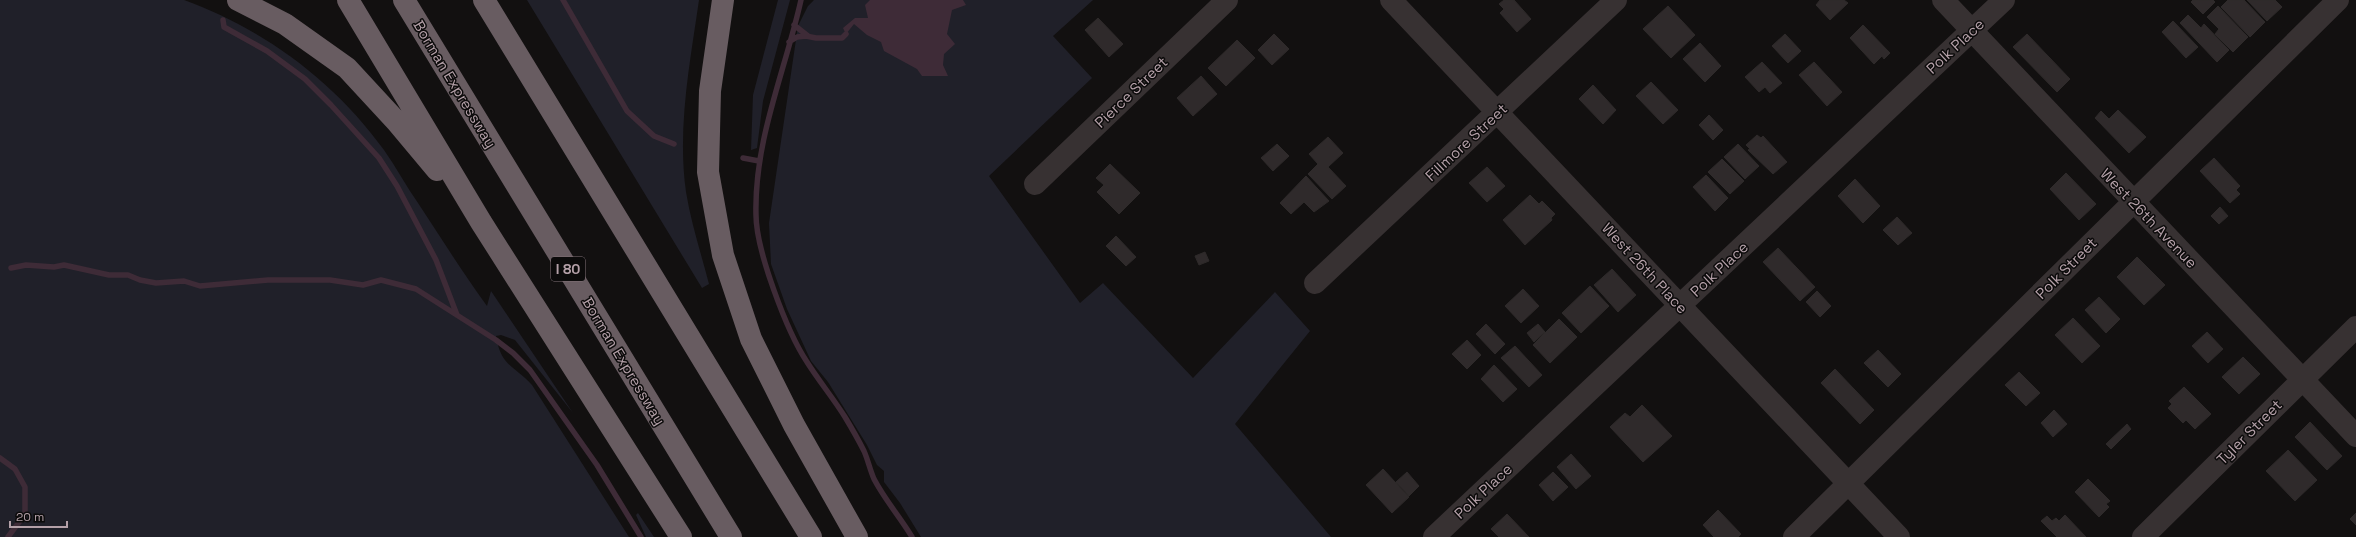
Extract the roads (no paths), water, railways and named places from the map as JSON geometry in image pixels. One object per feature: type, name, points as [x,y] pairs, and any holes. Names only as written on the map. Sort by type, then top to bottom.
[{"type":"highway","points":[[238,0],[285,24],[347,68],[396,121],[481,222]]},
{"type":"highway","points":[[348,0],[481,222],[681,537]]},
{"type":"highway","name":"Borman Expressway","points":[[404,0],[732,537]]},
{"type":"highway","points":[[484,0],[811,537]]},
{"type":"highway","points":[[723,0],[710,91],[708,172],[723,254],[751,339],[794,426],[857,537]]},
{"type":"street","name":"Pierce Street","points":[[1035,184],[1228,0]]},
{"type":"street","name":"West 26th Place","points":[[1391,0],[1899,537]]},
{"type":"street","name":"Fillmore Street","points":[[1315,283],[1616,0]]},
{"type":"street","name":"West 26th Avenue","points":[[1943,0],[2356,436]]},
{"type":"street","name":"Polk Place","points":[[1434,537],[2004,0]]},
{"type":"street","name":"Polk Street","points":[[1794,537],[2338,0]]},
{"type":"street","name":"Tyler Street","points":[[2143,537],[2356,327]]},
{"type":"waterway","points":[[563,0],[627,111],[654,136],[674,144]]},
{"type":"waterway","points":[[801,0],[765,133],[757,187],[757,230],[761,249],[774,290],[782,312],[799,349],[845,417],[864,451],[878,487],[912,537]]},
{"type":"waterway","points":[[223,20],[224,27],[267,51],[305,79],[331,105],[379,158],[397,186],[436,260],[457,315]]},
{"type":"waterway","points":[[794,25],[808,36]]},
{"type":"waterway","points":[[789,42],[797,37],[842,38],[846,34]]},
{"type":"waterway","points":[[743,158],[759,161]]},
{"type":"waterway","points":[[11,268],[26,265],[54,267],[64,265],[109,275],[128,275],[140,280],[156,283],[184,281],[200,286],[268,280],[330,280],[363,285],[381,280],[416,289],[496,340],[513,353],[530,370],[597,465],[641,537]]},
{"type":"waterway","points":[[0,458],[15,469],[25,487],[25,514],[8,537]]}]
